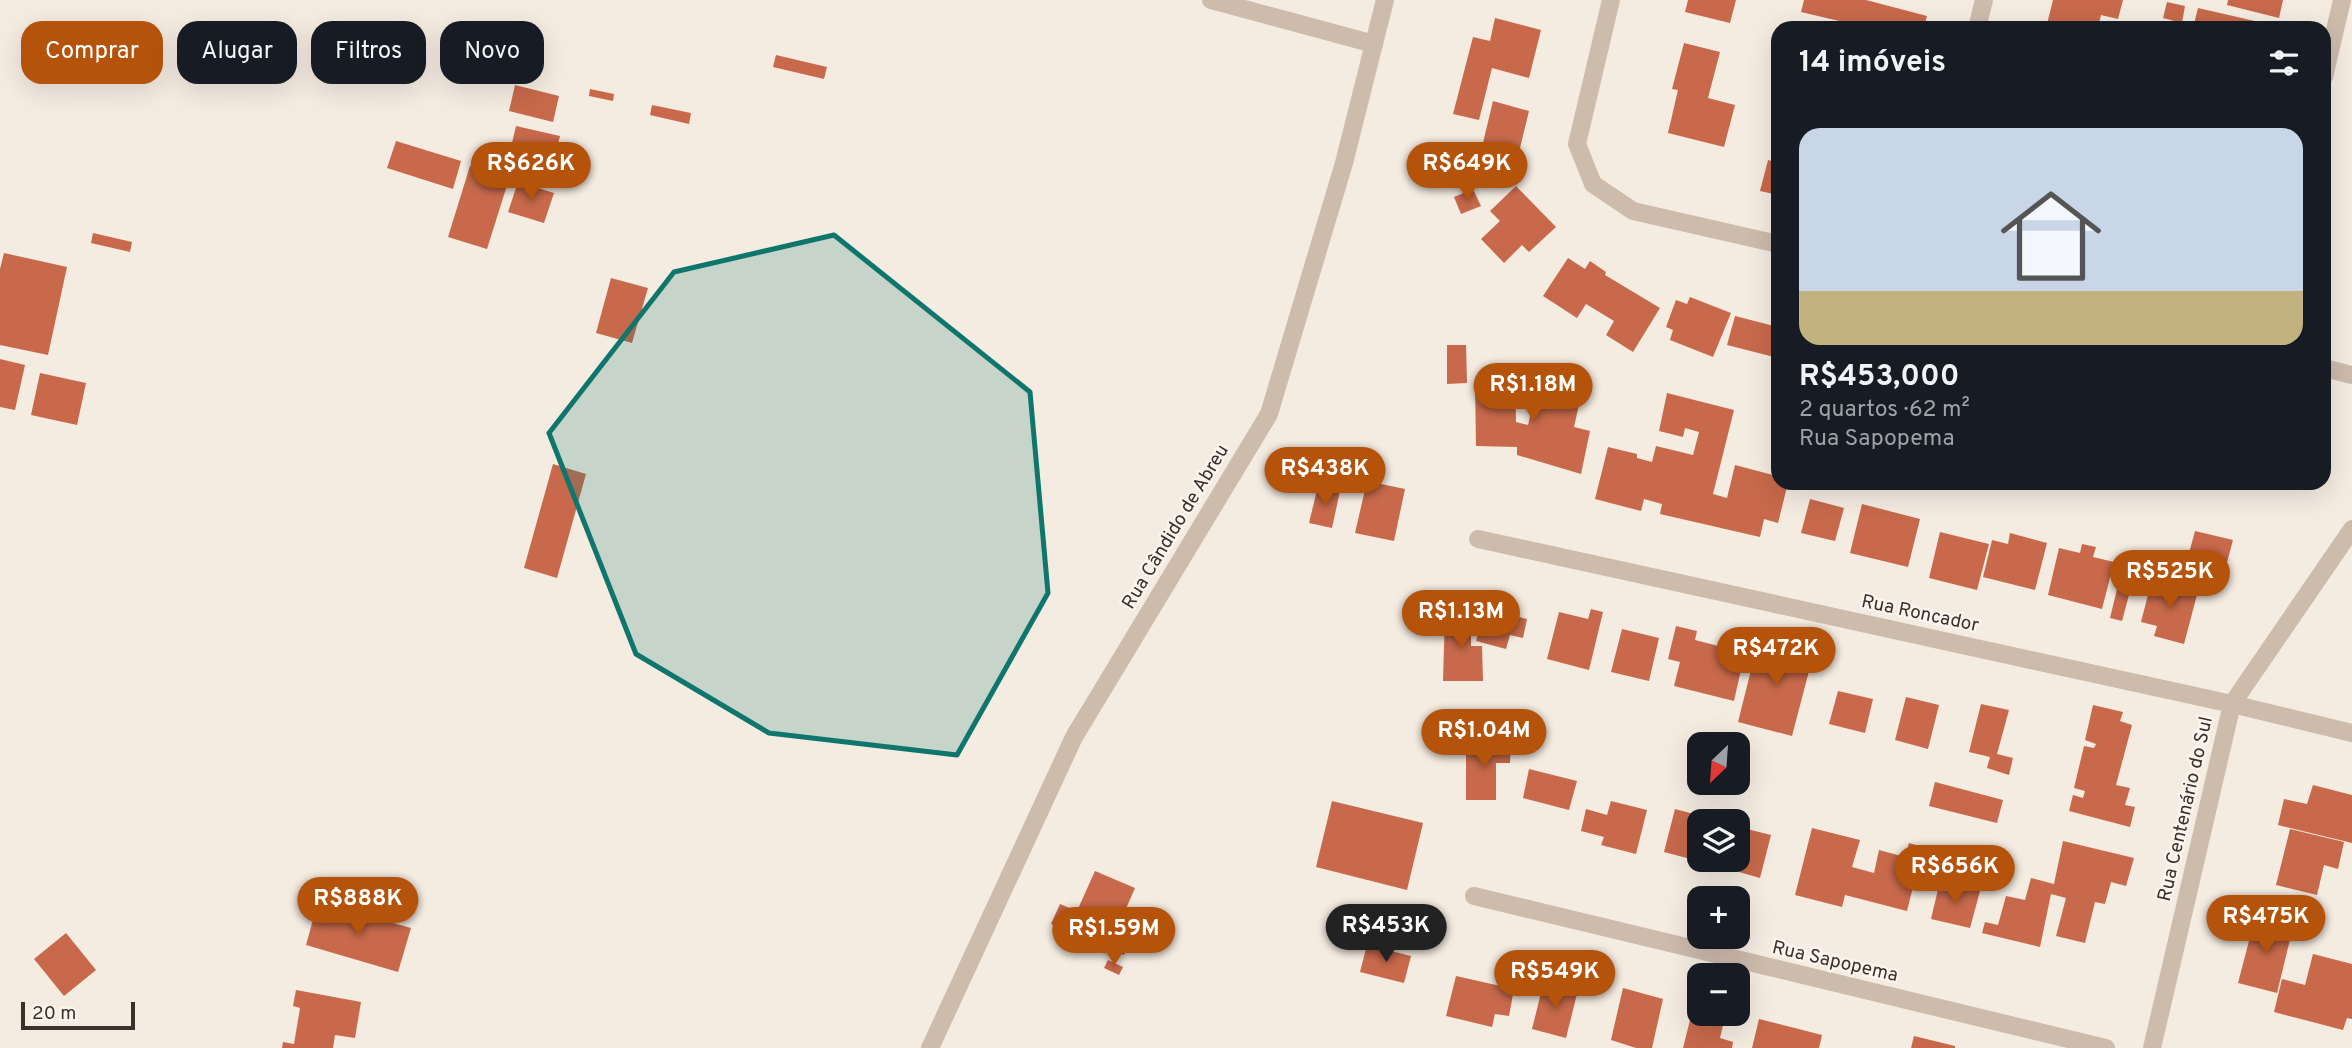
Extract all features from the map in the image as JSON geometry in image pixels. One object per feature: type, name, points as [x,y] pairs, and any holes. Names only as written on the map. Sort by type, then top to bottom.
[{"type":"street","points":[[1211,0],[1374,44]]},
{"type":"street","name":"Rua Cândido de Abreu","points":[[930,1048],[1074,737],[1269,414],[1344,163],[1385,0]]},
{"type":"street","points":[[1611,0],[1577,144],[1593,184],[1633,211],[1771,242]]},
{"type":"street","points":[[1979,21],[1984,0]]},
{"type":"street","points":[[2331,47],[2342,0]]},
{"type":"street","points":[[2331,370],[2352,375]]},
{"type":"street","name":"Rua Centenário do Sul","points":[[2152,1048],[2232,704],[2352,529]]},
{"type":"street","name":"Rua Roncador","points":[[1478,540],[2232,704],[2352,733]]},
{"type":"street","name":"Rua Sapopema","points":[[1474,896],[2106,1048]]},
{"type":"highlighted area","points":[[834,235],[1030,392],[1048,593],[957,755],[769,733],[636,654],[549,433],[674,272]]},
{"type":"building","points":[[1688,0],[1736,0],[1730,23],[1685,12]]},
{"type":"building","points":[[1804,0],[1866,0],[1927,16],[1926,21],[1839,21],[1801,12]]},
{"type":"building","points":[[2053,0],[2123,0],[2118,19],[2101,15],[2100,21],[2048,21]]},
{"type":"building","points":[[2228,0],[2283,0],[2279,18],[2227,5]]},
{"type":"building","points":[[2167,2],[2185,6],[2182,21],[2163,18]]},
{"type":"building","points":[[2198,8],[2255,21],[2195,21]]},
{"type":"building","points":[[1495,18],[1541,30],[1529,78],[1492,68],[1479,120],[1453,114],[1473,37],[1490,41]]},
{"type":"building","points":[[1684,43],[1720,52],[1708,98],[1735,105],[1724,147],[1668,133],[1678,90],[1672,89]]},
{"type":"building","points":[[776,55],[827,67],[824,79],[773,67]]},
{"type":"building","points":[[515,85],[559,96],[553,122],[509,111]]},
{"type":"building","points":[[590,89],[614,94],[613,101],[589,96]]},
{"type":"building","points":[[1493,101],[1529,111],[1518,156],[1482,147]]},
{"type":"building","points":[[652,105],[691,113],[689,124],[650,115]]},
{"type":"building","points":[[516,126],[560,136],[557,148],[564,150],[560,168],[552,166],[550,175],[507,164]]},
{"type":"building","points":[[396,141],[461,161],[453,189],[387,168]]},
{"type":"building","points":[[1768,160],[1771,161],[1771,193],[1760,191]]},
{"type":"building","points":[[470,166],[509,179],[487,249],[448,237]]},
{"type":"building","points":[[518,182],[554,193],[544,223],[508,212]]},
{"type":"building","points":[[1516,186],[1556,227],[1529,252],[1522,245],[1504,263],[1481,239],[1500,221],[1490,211]]},
{"type":"building","points":[[1473,189],[1481,206],[1461,214],[1454,197]]},
{"type":"building","points":[[93,233],[132,242],[130,252],[91,243]]},
{"type":"building","points":[[4,253],[67,267],[48,355],[0,345],[0,269]]},
{"type":"building","points":[[1568,258],[1585,269],[1590,261],[1606,272],[1605,275],[1660,308],[1633,352],[1606,335],[1614,321],[1586,304],[1577,318],[1543,296]]},
{"type":"building","points":[[611,278],[648,288],[632,343],[596,333]]},
{"type":"building","points":[[1690,297],[1731,313],[1713,357],[1670,340],[1673,330],[1666,327],[1676,300],[1687,304]]},
{"type":"building","points":[[1735,316],[1771,325],[1771,356],[1727,345]]},
{"type":"building","points":[[1447,345],[1466,345],[1467,383],[1447,384]]},
{"type":"building","points":[[0,359],[25,365],[15,410],[0,407]]},
{"type":"building","points":[[1502,371],[1515,371],[1516,422],[1528,425],[1539,380],[1582,391],[1574,427],[1590,431],[1581,474],[1517,455],[1517,447],[1476,446],[1475,384],[1502,383]]},
{"type":"building","points":[[40,373],[86,383],[77,425],[31,415]]},
{"type":"building","points":[[1667,393],[1734,410],[1713,494],[1727,498],[1735,465],[1771,474],[1771,490],[1786,490],[1778,523],[1764,519],[1760,537],[1660,514],[1662,504],[1644,499],[1641,511],[1595,499],[1608,447],[1637,454],[1637,458],[1652,462],[1656,446],[1693,455],[1699,432],[1685,428],[1683,437],[1659,431]]},
{"type":"building","points":[[553,464],[586,474],[557,578],[524,568]]},
{"type":"building","points":[[1367,481],[1405,489],[1394,541],[1355,533]]},
{"type":"building","points":[[1318,486],[1340,491],[1332,528],[1309,523]]},
{"type":"building","points":[[1810,499],[1844,508],[1835,541],[1801,533]]},
{"type":"building","points":[[1862,504],[1920,519],[1908,567],[1850,553]]},
{"type":"building","points":[[2195,531],[2233,540],[2225,570],[2187,561]]},
{"type":"building","points":[[1940,532],[1989,544],[1977,590],[1929,578]]},
{"type":"building","points":[[2010,533],[2047,543],[2035,590],[1983,577],[1992,540],[2008,544]]},
{"type":"building","points":[[2082,544],[2096,547],[2093,557],[2114,562],[2102,609],[2048,595],[2059,548],[2080,553]]},
{"type":"building","points":[[2120,577],[2133,580],[2122,621],[2110,618]]},
{"type":"building","points":[[2152,579],[2198,591],[2184,644],[2154,636],[2157,626],[2141,622]]},
{"type":"building","points":[[1485,608],[1527,619],[1523,638],[1510,635],[1506,649],[1476,641]]},
{"type":"building","points":[[1591,609],[1603,612],[1589,670],[1547,659],[1559,612],[1588,619]]},
{"type":"building","points":[[1471,612],[1471,646],[1482,646],[1483,681],[1443,681],[1445,613]]},
{"type":"building","points":[[1676,626],[1697,631],[1695,640],[1730,649],[1733,639],[1747,643],[1734,701],[1674,686],[1680,662],[1668,659]]},
{"type":"building","points":[[1622,629],[1659,638],[1649,681],[1611,672]]},
{"type":"building","points":[[1759,638],[1814,652],[1792,736],[1738,722]]},
{"type":"building","points":[[1838,691],[1873,699],[1865,733],[1829,724]]},
{"type":"building","points":[[1906,697],[1939,705],[1928,749],[1895,740]]},
{"type":"building","points":[[1981,704],[2009,710],[1997,754],[2013,758],[2009,775],[1987,768],[1990,757],[1969,752]]},
{"type":"building","points":[[2093,705],[2123,712],[2120,721],[2132,725],[2116,785],[2130,788],[2125,805],[2135,807],[2130,827],[2069,811],[2073,795],[2083,798],[2085,791],[2074,788],[2084,746],[2094,748],[2096,744],[2085,740]]},
{"type":"building","points":[[1511,742],[1510,763],[1496,763],[1496,800],[1466,800],[1466,743]]},
{"type":"building","points":[[1529,769],[1577,781],[1569,810],[1523,798]]},
{"type":"building","points":[[1935,782],[2003,800],[1997,823],[1929,806]]},
{"type":"building","points":[[2313,785],[2352,795],[2352,843],[2278,825],[2284,799],[2307,804]]},
{"type":"building","points":[[1332,801],[1423,823],[1407,890],[1316,867]]},
{"type":"building","points":[[1611,801],[1647,810],[1636,854],[1601,845],[1604,837],[1581,831],[1586,809],[1607,815]]},
{"type":"building","points":[[1675,809],[1687,812],[1687,858],[1664,852]]},
{"type":"building","points":[[1812,828],[1860,840],[1852,867],[1874,873],[1879,850],[1905,857],[1909,843],[1923,847],[1907,911],[1845,895],[1842,907],[1795,895]]},
{"type":"building","points":[[2290,829],[2344,842],[2338,869],[2324,865],[2317,895],[2276,885]]},
{"type":"building","points":[[1750,830],[1771,835],[1760,878],[1739,872],[1750,872]]},
{"type":"building","points":[[2063,841],[2134,858],[2126,886],[2111,882],[2105,904],[2095,902],[2085,943],[2056,936],[2066,898],[2051,894],[2040,947],[1982,933],[1985,922],[1998,925],[2006,896],[2025,900],[2031,878],[2054,884]]},
{"type":"building","points":[[1095,871],[1135,888],[1114,936],[1129,942],[1124,955],[1051,924],[1060,904],[1077,911]]},
{"type":"building","points":[[1940,881],[1980,891],[1970,928],[1931,919]]},
{"type":"building","points":[[318,902],[411,928],[398,972],[306,945]]},
{"type":"building","points":[[2255,918],[2293,927],[2277,993],[2238,983]]},
{"type":"building","points":[[66,933],[96,970],[64,996],[34,959]]},
{"type":"building","points":[[1367,945],[1411,956],[1404,983],[1360,972]]},
{"type":"building","points":[[2313,954],[2352,964],[2352,1019],[2347,1018],[2343,1030],[2274,1012],[2282,979],[2305,985]]},
{"type":"building","points":[[1108,960],[1123,967],[1119,975],[1104,968]]},
{"type":"building","points":[[1456,976],[1514,989],[1509,1016],[1495,1014],[1492,1027],[1446,1016]]},
{"type":"building","points":[[1544,981],[1578,990],[1566,1038],[1532,1029]]},
{"type":"building","points":[[1623,988],[1663,999],[1652,1048],[1636,1048],[1611,1040]]},
{"type":"building","points":[[296,990],[361,1002],[355,1038],[335,1035],[333,1048],[282,1048],[283,1042],[294,1044],[300,1008],[293,1006]]},
{"type":"building","points":[[1759,1019],[1822,1035],[1819,1048],[1752,1048]]},
{"type":"building","points":[[1688,1026],[1723,1026],[1720,1038],[1733,1042],[1732,1048],[1683,1048]]},
{"type":"building","points":[[1914,1036],[1955,1046],[1955,1048],[1911,1048]]}]
